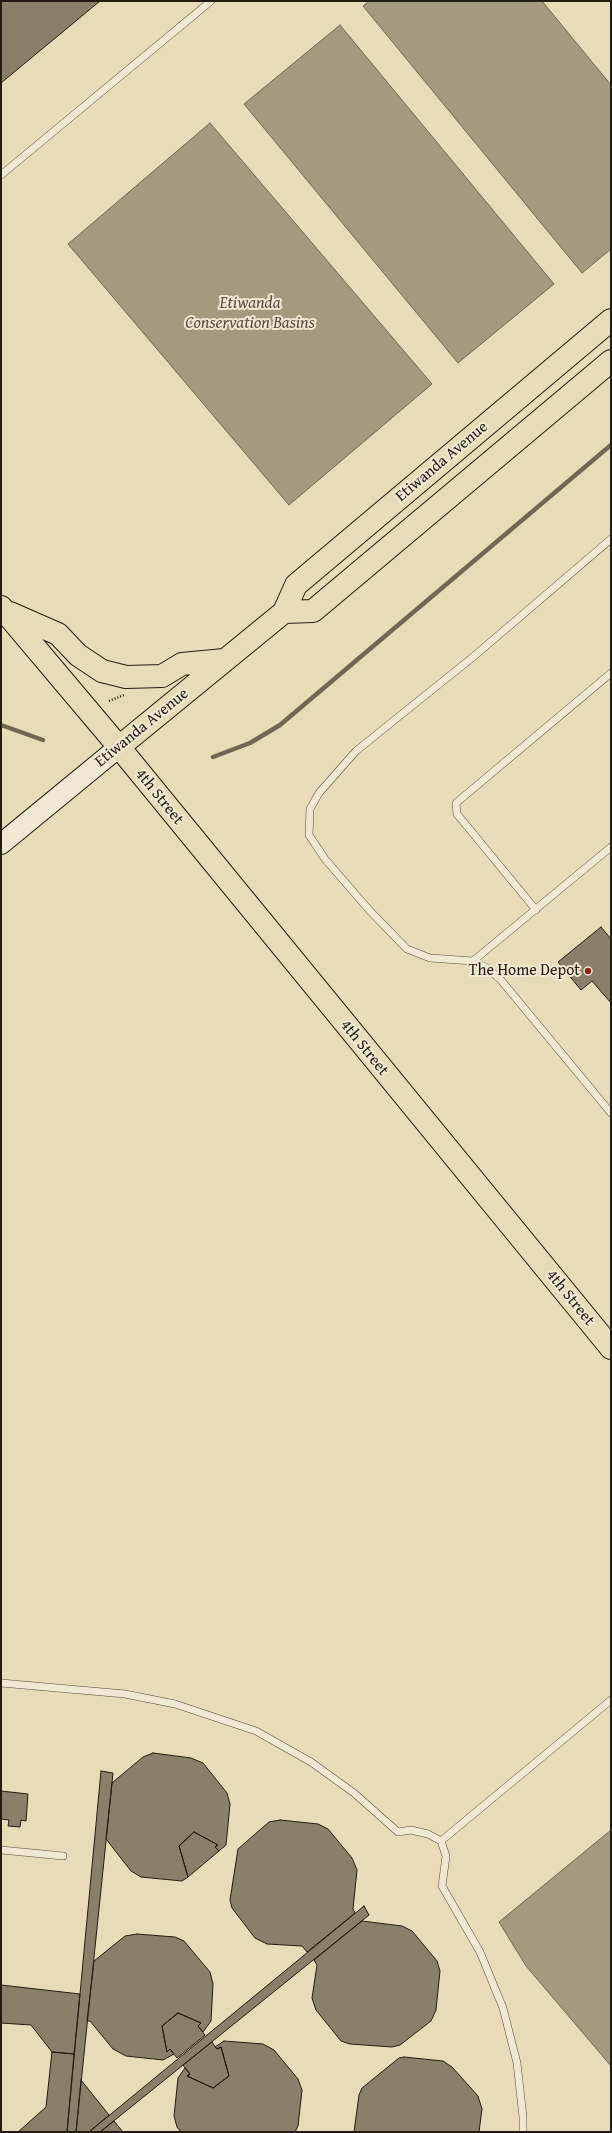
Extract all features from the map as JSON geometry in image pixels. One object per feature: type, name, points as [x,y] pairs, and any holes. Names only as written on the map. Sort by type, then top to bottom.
[{"type":"main road","name":"Etiwanda Avenue","points":[[1,844],[284,612],[296,585],[611,320]]},
{"type":"main road","name":"Etiwanda Avenue","points":[[284,612],[313,611],[611,361]]},
{"type":"main road","points":[[2,608],[58,634],[78,655],[102,671],[126,677],[162,676],[182,664],[224,660]]},
{"type":"main road","name":"4th Street","points":[[2,608],[118,747],[611,1348]]},
{"type":"lane","points":[[1,175],[211,1]]},
{"type":"lane","points":[[611,539],[473,657],[356,752],[318,793],[310,809],[309,835],[325,858],[370,911],[407,949],[430,958],[474,961],[487,968],[500,980],[611,1113]]},
{"type":"lane","points":[[536,910],[457,814],[456,803],[611,673]]},
{"type":"lane","points":[[474,961],[611,847]]},
{"type":"lane","points":[[1,1684],[125,1694],[175,1704],[249,1728],[311,1762],[354,1793],[398,1832],[411,1830],[428,1834],[441,1841],[446,1856],[442,1886],[480,1952],[502,2008],[517,2064],[524,2117],[524,2132]]},
{"type":"lane","points":[[441,1841],[611,1700]]},
{"type":"lane","points":[[1,1850],[63,1856]]},
{"type":"path","points":[[109,701],[123,696],[125,688]]},
{"type":"water","points":[[369,1],[542,1],[611,85],[611,249],[582,273],[363,6]]},
{"type":"water","points":[[340,25],[554,284],[458,363],[244,104]]},
{"type":"water","name":"Etiwanda Conservation Basins","points":[[210,123],[432,384],[289,505],[68,244]]},
{"type":"water","points":[[611,1830],[611,2066],[526,1966],[499,1922]]},
{"type":"building","points":[[1,1],[100,1],[1,83]]},
{"type":"building","name":"The Home Depot","points":[[601,927],[611,939],[611,1003],[592,981],[581,990],[558,962]]},
{"type":"building","points":[[153,1753],[191,1758],[203,1763],[227,1793],[230,1804],[226,1845],[219,1851],[215,1847],[218,1845],[194,1832],[179,1846],[188,1877],[182,1881],[141,1877],[131,1871],[106,1839],[112,1783],[143,1757]]},
{"type":"building","points":[[101,1771],[113,1773],[76,2132],[67,2132]]},
{"type":"building","points":[[1,1791],[28,1794],[26,1821],[21,1820],[20,1827],[8,1826],[9,1820],[1,1819]]},
{"type":"building","points":[[280,1820],[318,1824],[328,1829],[352,1858],[357,1870],[353,1909],[355,1913],[307,1952],[302,1946],[267,1944],[255,1938],[232,1908],[230,1900],[238,1849],[269,1822]]},
{"type":"building","points":[[194,1832],[218,1845],[215,1847],[219,1851],[188,1877],[179,1846]]},
{"type":"building","points":[[364,1906],[369,1915],[100,2132],[89,2132]]},
{"type":"building","points":[[362,1921],[402,1926],[412,1931],[437,1961],[440,1971],[436,2010],[431,2021],[400,2045],[392,2047],[350,2044],[341,2041],[316,2010],[312,1998],[317,1965],[314,1960]]},
{"type":"building","points":[[137,1934],[175,1937],[184,1941],[210,1972],[213,1984],[211,2021],[203,2032],[198,2026],[201,2023],[178,2013],[162,2026],[167,2052],[170,2049],[174,2054],[163,2060],[126,2056],[113,2049],[90,2021],[87,2021],[94,1961],[125,1936]]},
{"type":"building","points":[[1,1985],[80,1994],[74,2054],[52,2052],[31,2025],[1,2023]]},
{"type":"building","points":[[178,2013],[201,2023],[198,2026],[205,2035],[177,2058],[170,2049],[167,2052],[162,2026]]},
{"type":"building","points":[[224,2041],[263,2044],[274,2050],[298,2079],[302,2090],[298,2126],[295,2132],[181,2132],[177,2127],[174,2116],[178,2078],[185,2068],[190,2074],[187,2076],[213,2088],[229,2076],[221,2047],[217,2049],[215,2047]]},
{"type":"building","points":[[212,2042],[217,2049],[221,2047],[229,2076],[213,2088],[187,2076],[190,2074],[183,2065]]},
{"type":"building","points":[[52,2052],[74,2054],[67,2132],[18,2132],[46,2107]]},
{"type":"building","points":[[404,2057],[443,2061],[452,2067],[478,2096],[482,2109],[479,2132],[354,2132],[359,2095],[362,2088],[399,2058]]},
{"type":"building","points":[[81,2080],[109,2115],[89,2132],[76,2132]]},
{"type":"building","points":[[114,2121],[123,2132],[100,2132]]},
{"type":"waterway","points":[[213,757],[250,743],[280,725],[611,445]]},
{"type":"waterway","points":[[1,725],[43,740]]},
{"type":"place","name":"The Home Depot","points":[[588,971]]}]
